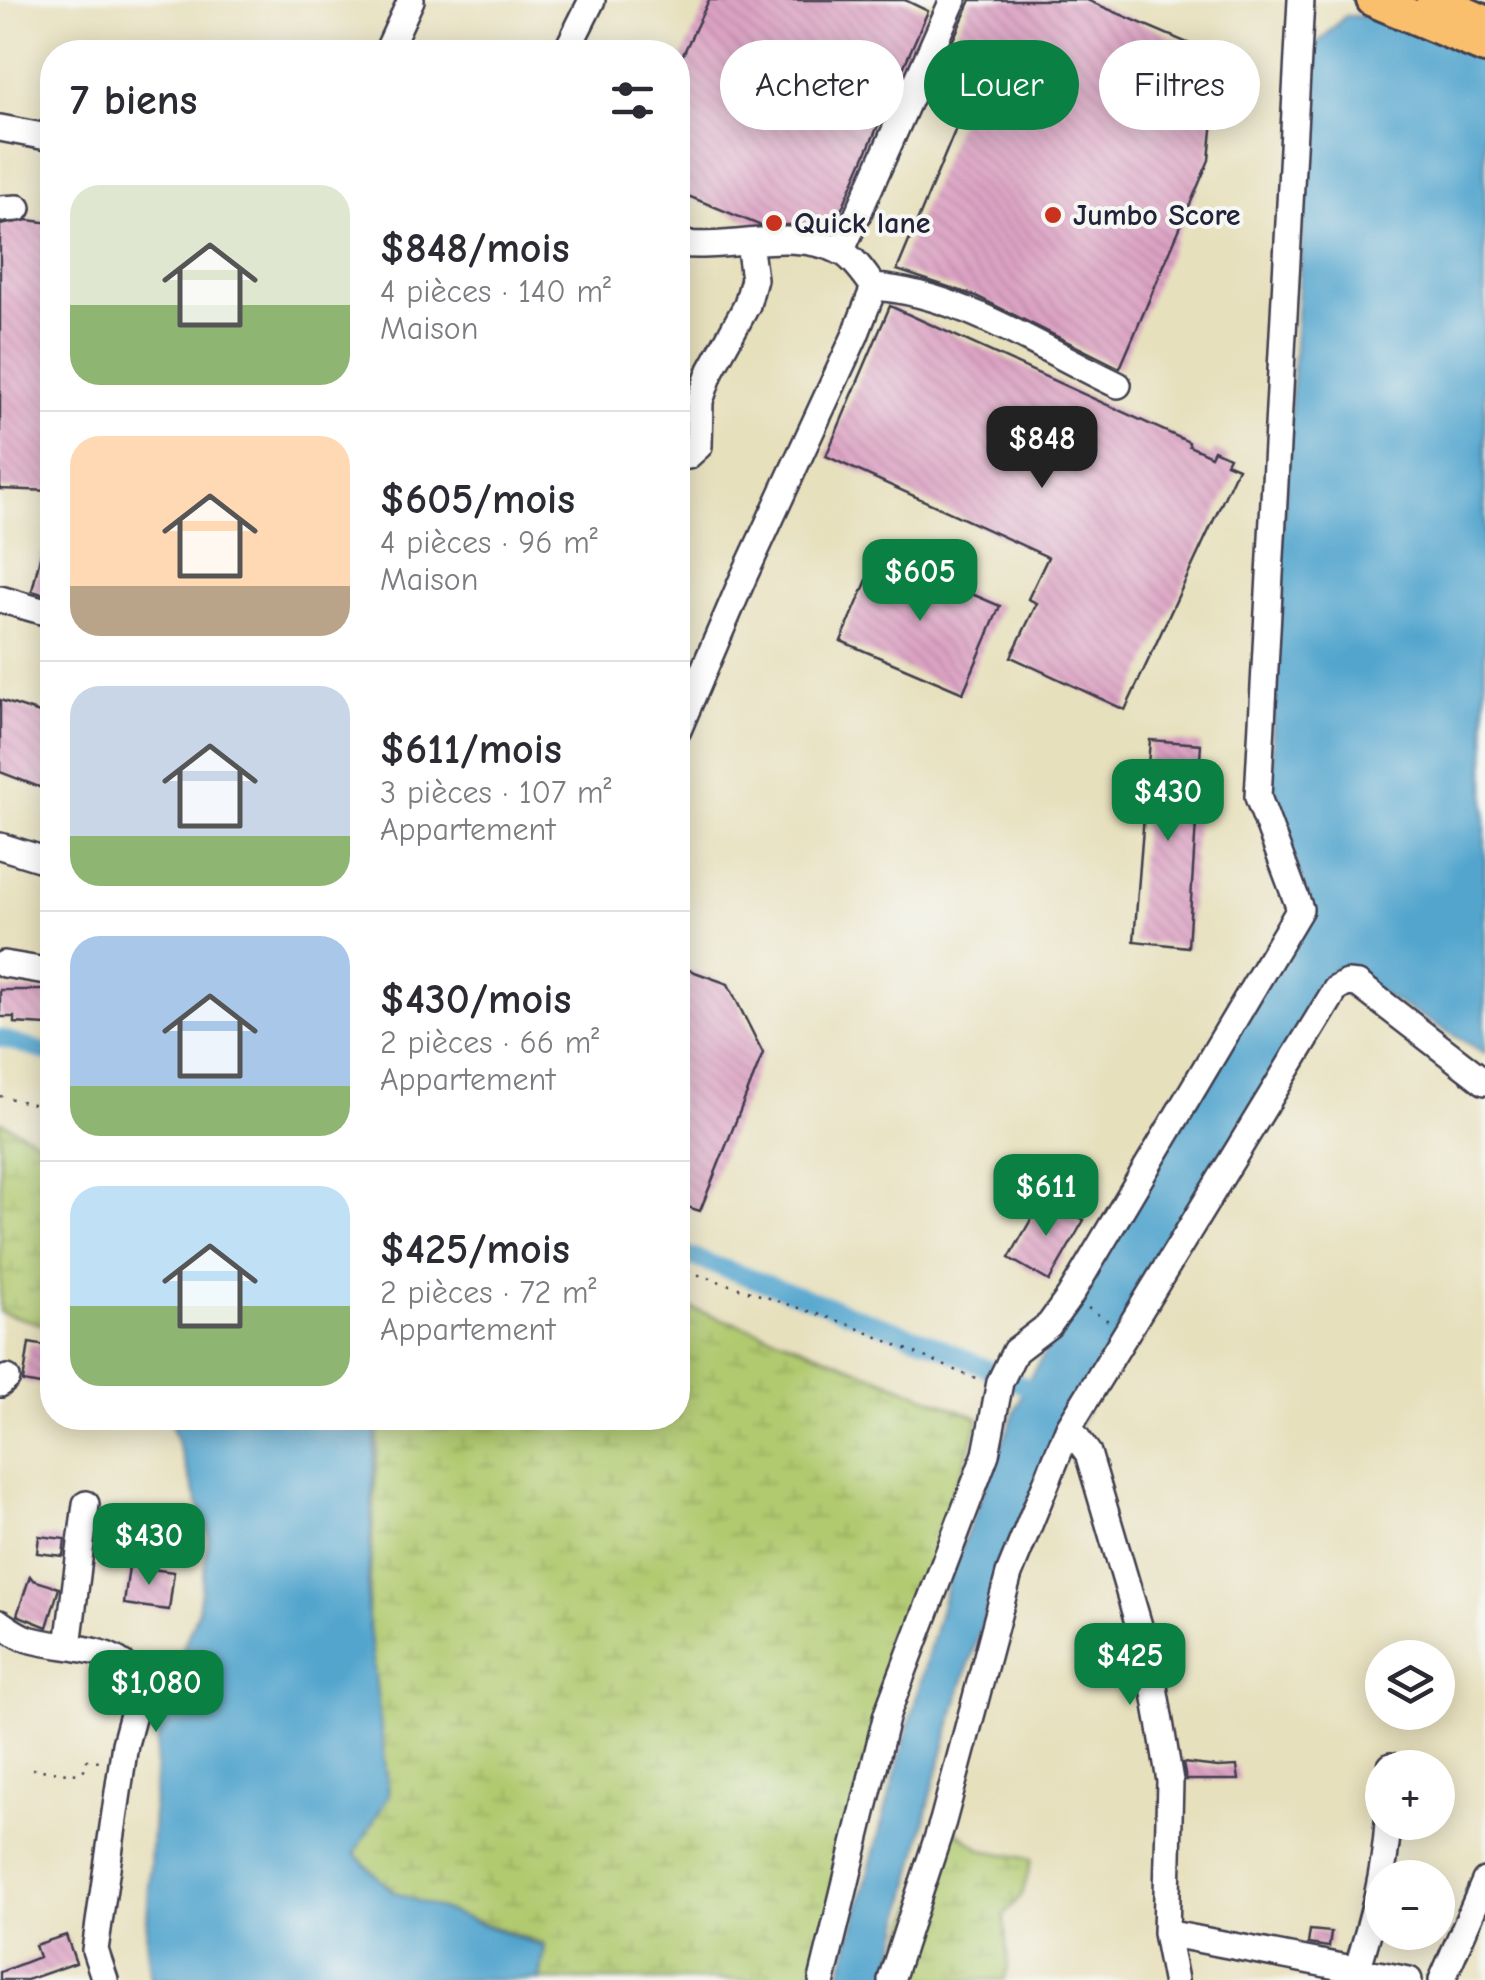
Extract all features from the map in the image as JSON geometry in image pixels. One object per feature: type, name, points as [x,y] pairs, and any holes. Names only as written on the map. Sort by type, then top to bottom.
[{"type":"main road","points":[[1372,0],[1475,31]]},
{"type":"main road","points":[[1433,0],[1475,31]]},
{"type":"street","points":[[393,40],[411,0]]},
{"type":"street","points":[[572,40],[592,0]]},
{"type":"street","points":[[841,252],[954,0]]},
{"type":"street","points":[[822,1980],[887,1714],[986,1454],[999,1385],[1015,1351],[1049,1325],[1070,1296],[1300,909],[1258,796],[1301,0]]},
{"type":"street","points":[[4,130],[40,136]]},
{"type":"street","points":[[690,454],[700,446],[700,400],[747,305],[754,279],[748,242]]},
{"type":"street","points":[[690,250],[748,242],[820,245],[841,252],[874,287],[911,289],[1029,340],[1118,385]]},
{"type":"street","points":[[690,702],[874,287]]},
{"type":"street","points":[[0,599],[40,611]]},
{"type":"street","points":[[0,846],[40,858]]},
{"type":"street","points":[[4,964],[40,970]]},
{"type":"street","points":[[891,1980],[943,1822],[1008,1574],[1069,1427],[1336,989],[1347,983],[1358,984],[1485,1082]]},
{"type":"street","points":[[1069,1427],[1088,1452],[1150,1663],[1170,1781],[1166,1933],[1176,1980]]},
{"type":"street","points":[[68,1646],[86,1504]]},
{"type":"street","points":[[0,1623],[24,1638],[116,1657],[133,1670],[141,1686],[125,1744],[95,1950],[104,1980]]},
{"type":"street","points":[[1357,1970],[1372,1924],[1387,1840]]},
{"type":"street","points":[[1442,1980],[1485,1880]]},
{"type":"street","points":[[1166,1933],[1409,1980]]},
{"type":"path","points":[[0,1096],[40,1106]]},
{"type":"path","points":[[690,1272],[845,1323],[999,1385]]},
{"type":"path","points":[[1075,1299],[1122,1330]]},
{"type":"path","points":[[32,1769],[78,1774],[86,1768],[87,1760],[102,1762]]},
{"type":"green space","points":[[0,1121],[40,1141],[40,1324],[0,1312]]},
{"type":"green space","points":[[690,1308],[785,1340],[979,1418],[920,1603],[813,1980],[540,1980],[545,1944],[398,1895],[354,1855],[389,1793],[367,1632],[379,1430],[690,1430]]},
{"type":"green space","points":[[943,1821],[982,1850],[1032,1859],[1022,1895],[1004,1915],[1008,1968],[1004,1980],[889,1980]]},
{"type":"water","points":[[1345,16],[1383,16],[1485,60],[1485,1053],[1335,967],[1205,1193],[1002,1565],[931,1795],[888,1980],[839,1980],[948,1582],[1025,1386],[1310,904],[1272,801],[1273,669],[1315,46]]},
{"type":"water","points":[[173,1430],[376,1430],[367,1609],[389,1795],[355,1854],[393,1892],[545,1947],[540,1980],[151,1980],[146,1939],[159,1707],[198,1611],[209,1535]]},
{"type":"building","points":[[709,0],[905,0],[928,11],[904,66],[904,40],[720,40],[720,130],[876,130],[833,229],[759,225],[690,197],[690,40]]},
{"type":"building","name":"Jumbo Score","points":[[971,0],[1087,0],[1181,40],[1099,40],[1099,130],[1212,130],[1209,160],[1120,368],[976,296],[897,270],[955,130],[1079,130],[1079,40],[953,40]]},
{"type":"building","points":[[40,222],[40,491],[0,489],[0,225]]},
{"type":"building","points":[[890,306],[1189,442],[1189,446],[1211,456],[1214,450],[1229,457],[1226,463],[1238,468],[1125,710],[1011,657],[1037,603],[1028,599],[1048,557],[826,456]]},
{"type":"building","points":[[878,554],[1000,606],[963,693],[841,641]]},
{"type":"building","points":[[40,557],[40,593],[32,591]]},
{"type":"building","points":[[0,700],[40,713],[40,787],[0,772]]},
{"type":"building","points":[[1150,740],[1201,744],[1188,947],[1134,941]]},
{"type":"building","points":[[690,970],[728,984],[763,1053],[700,1211],[690,1208]]},
{"type":"building","points":[[0,990],[40,990],[40,1025],[14,1023],[14,1017],[0,1017]]},
{"type":"building","points":[[1044,1197],[1084,1220],[1049,1281],[1009,1258]]},
{"type":"building","points":[[29,1343],[40,1345],[40,1385],[23,1382]]},
{"type":"building","points":[[39,1536],[65,1539],[63,1556],[37,1553]]},
{"type":"building","points":[[129,1566],[174,1572],[169,1610],[124,1604]]},
{"type":"building","points":[[30,1576],[59,1588],[47,1627],[17,1615]]},
{"type":"building","points":[[1183,1763],[1237,1766],[1239,1780],[1186,1780]]},
{"type":"building","points":[[1310,1930],[1331,1932],[1329,1947],[1308,1944]]},
{"type":"building","points":[[66,1935],[76,1963],[27,1980],[0,1980],[0,1972],[39,1957],[35,1945]]},
{"type":"waterway","points":[[0,1038],[40,1050]]},
{"type":"waterway","points":[[690,1256],[930,1342],[1025,1386]]},
{"type":"place","name":"Jumbo Score","points":[[1053,215]]},
{"type":"place","name":"Quick lane","points":[[774,223]]}]
